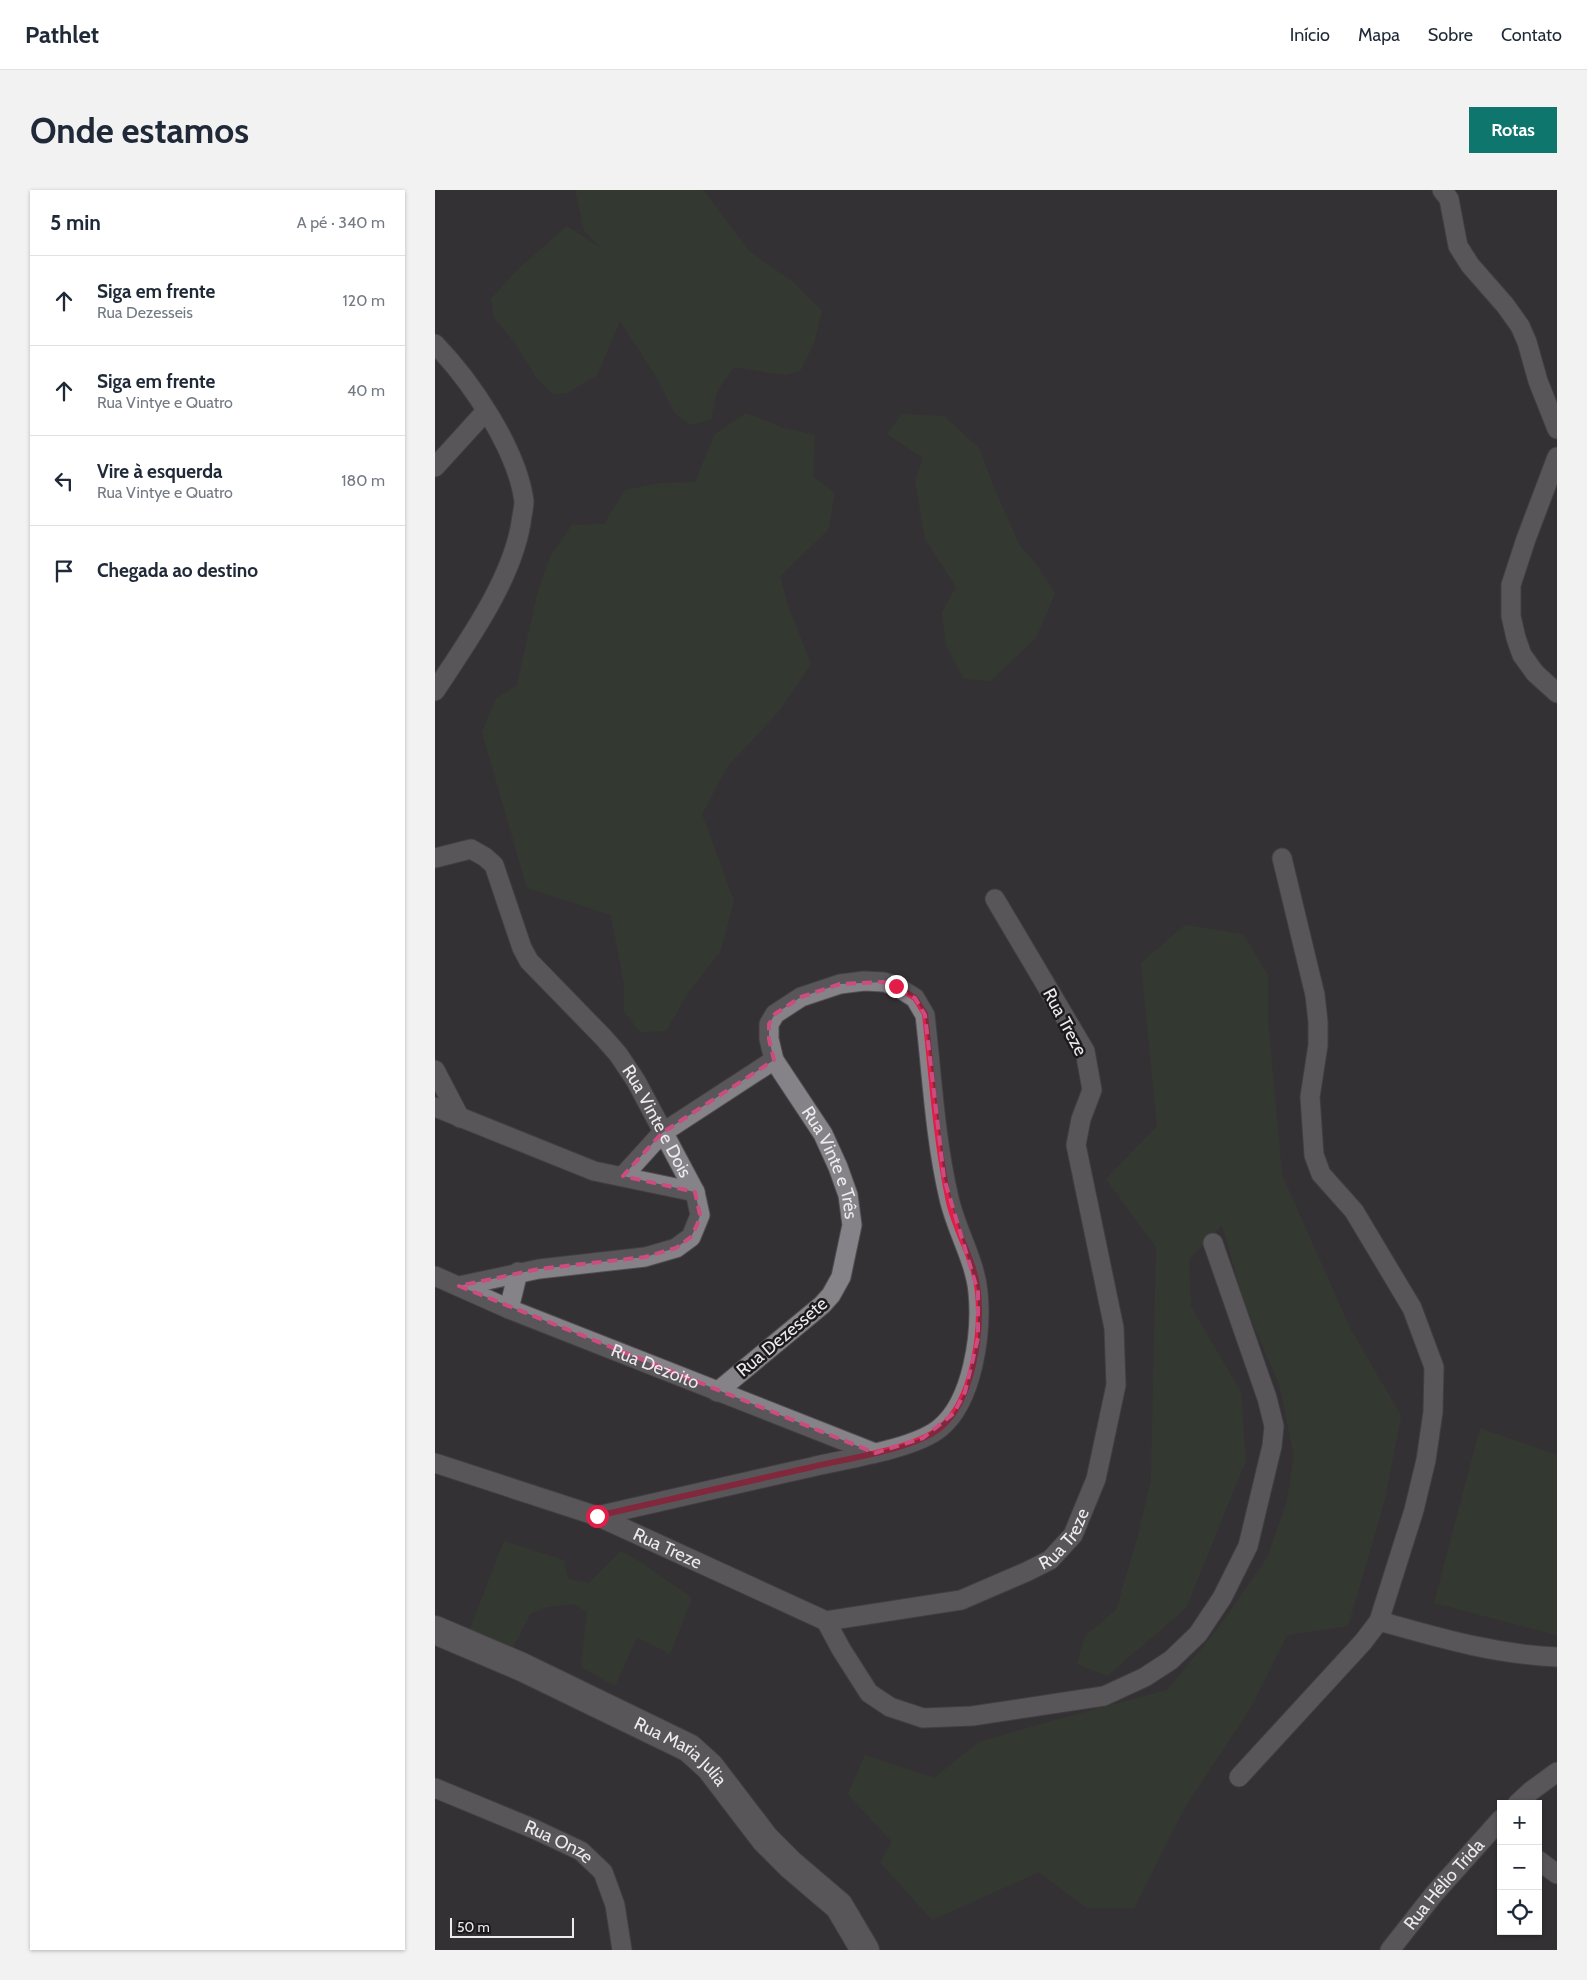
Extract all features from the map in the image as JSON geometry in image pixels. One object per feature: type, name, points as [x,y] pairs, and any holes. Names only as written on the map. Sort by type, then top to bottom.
[{"type":"street","points":[[1442,190],[1449,199],[1458,246],[1470,265],[1505,305],[1520,326],[1527,342],[1538,381],[1557,429]]},
{"type":"street","points":[[435,344],[486,411],[505,442],[524,502],[520,533],[509,568],[471,635],[435,691]]},
{"type":"street","points":[[435,467],[486,411]]},
{"type":"street","points":[[1557,458],[1526,539],[1511,585],[1511,616],[1515,638],[1523,655],[1535,673],[1557,692]]},
{"type":"street","name":"Rua Vinte e Dois","points":[[438,857],[471,849],[485,856],[494,865],[522,948],[529,961],[618,1054],[636,1081],[695,1192],[700,1215],[691,1237],[676,1248],[645,1257],[518,1272],[459,1286]]},
{"type":"street","points":[[1239,1776],[1363,1642],[1379,1621],[1414,1510],[1426,1460],[1433,1412],[1434,1367],[1412,1308],[1354,1211],[1321,1174],[1314,1155],[1310,1097],[1318,1045],[1319,1022],[1315,995],[1282,858]]},
{"type":"street","name":"Rua Treze","points":[[435,1463],[597,1516],[826,1621],[961,1600],[1050,1560],[1073,1535],[1096,1479],[1116,1385],[1114,1328],[1076,1145],[1081,1119],[1092,1090],[1085,1050],[995,899]]},
{"type":"street","points":[[597,1516],[875,1453],[923,1438],[940,1428],[954,1413],[965,1392],[978,1338],[978,1292],[975,1276],[952,1216],[944,1178],[925,1014],[915,998],[896,986],[884,982],[840,984],[801,997],[775,1014],[769,1024],[769,1039],[774,1060],[663,1133],[623,1176]]},
{"type":"street","name":"Rua Vinte e Três","points":[[774,1060],[823,1134],[848,1195],[852,1225],[841,1277]]},
{"type":"street","points":[[435,1070],[460,1118]]},
{"type":"street","points":[[435,1107],[460,1118],[499,1131],[585,1168],[695,1192]]},
{"type":"street","points":[[826,1621],[841,1650],[869,1693],[891,1707],[923,1718],[972,1716],[1104,1696],[1145,1677],[1164,1664],[1198,1634],[1222,1598],[1248,1546],[1272,1446],[1274,1426],[1267,1398],[1213,1243]]},
{"type":"street","points":[[509,1309],[518,1272]]},
{"type":"street","name":"Rua Dezoito","points":[[435,1276],[509,1309],[875,1453]]},
{"type":"street","name":"Rua Dezessete","points":[[717,1392],[823,1305],[841,1277]]},
{"type":"street","points":[[1379,1621],[1464,1645],[1521,1656],[1557,1657]]},
{"type":"street","name":"Rua Maria Julia","points":[[435,1630],[522,1668],[689,1748],[710,1767],[765,1839],[791,1865],[839,1906],[865,1950]]},
{"type":"street","points":[[1521,1800],[1557,1772]]},
{"type":"street","name":"Rua Onze","points":[[435,1788],[534,1829],[581,1851],[603,1872],[615,1905],[622,1950]]},
{"type":"street","name":"Rua Hélio Trida","points":[[1394,1949],[1433,1894],[1497,1827]]},
{"type":"street","points":[[1542,1863],[1557,1874]]},
{"type":"highlighted area","points":[[884,982],[915,998],[925,1015],[944,1178],[978,1292],[978,1338],[965,1392],[954,1413],[923,1438],[875,1453],[459,1286],[539,1269],[645,1257],[676,1248],[691,1237],[697,1225],[700,1215],[695,1192],[623,1176],[662,1133],[774,1060],[769,1039],[769,1024],[775,1014],[801,997],[840,984]]},
{"type":"green space","points":[[575,190],[703,190],[749,251],[794,283],[822,311],[814,343],[800,371],[785,375],[734,367],[717,391],[711,419],[690,425],[675,413],[657,378],[620,321],[597,375],[567,393],[553,394],[536,377],[514,341],[494,318],[491,299],[516,271],[567,226],[602,249],[584,230]]},
{"type":"green space","points":[[746,413],[783,428],[815,435],[813,477],[835,493],[828,530],[780,576],[788,606],[811,664],[779,711],[727,767],[702,814],[734,901],[720,952],[689,991],[666,1031],[640,1032],[624,1011],[624,983],[611,915],[527,888],[482,732],[496,699],[517,685],[538,591],[551,555],[572,525],[604,524],[625,490],[661,483],[695,482],[715,434]]},
{"type":"green space","points":[[902,414],[944,416],[979,448],[1019,544],[1037,565],[1055,593],[1036,638],[990,681],[964,679],[946,645],[942,612],[956,587],[925,538],[915,481],[923,458],[887,434]]},
{"type":"green space","points":[[1185,925],[1243,934],[1268,975],[1268,1021],[1282,1175],[1350,1328],[1401,1416],[1384,1503],[1348,1626],[1287,1635],[1251,1707],[1185,1807],[1134,1908],[1087,1908],[1039,1872],[932,1920],[880,1862],[892,1842],[848,1794],[865,1755],[934,1778],[979,1742],[1167,1690],[1216,1631],[1267,1558],[1287,1501],[1294,1456],[1279,1384],[1244,1303],[1222,1225],[1189,1259],[1191,1307],[1241,1392],[1246,1460],[1186,1608],[1107,1676],[1077,1664],[1085,1636],[1116,1610],[1138,1536],[1151,1480],[1156,1247],[1106,1179],[1157,1126],[1141,963]]},
{"type":"green space","points":[[1480,1428],[1557,1455],[1557,1635],[1434,1603]]},
{"type":"green space","points":[[504,1541],[564,1560],[568,1579],[589,1583],[621,1551],[640,1562],[692,1598],[670,1654],[637,1637],[615,1686],[581,1667],[587,1612],[574,1604],[547,1607],[530,1614],[513,1647],[468,1634]]},
{"type":"route","points":[[597,1516],[875,1453],[923,1438],[940,1428],[954,1413],[965,1392],[978,1338],[978,1292],[973,1269],[952,1216],[944,1178],[925,1014],[915,998],[896,986]]}]
